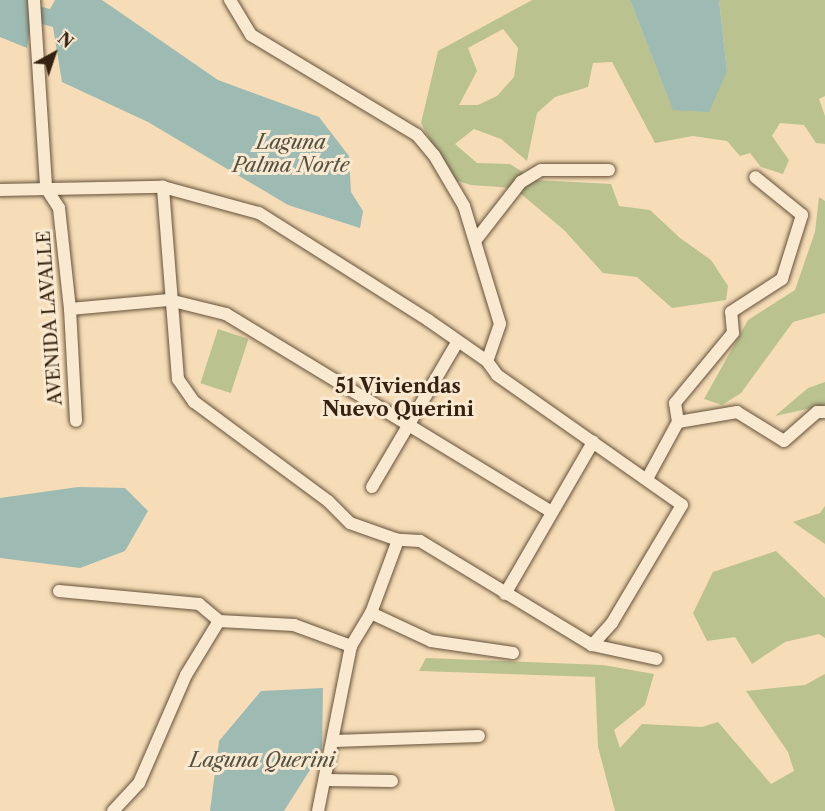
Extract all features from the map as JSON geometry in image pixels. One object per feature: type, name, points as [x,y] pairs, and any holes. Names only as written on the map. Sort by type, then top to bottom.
[{"type":"street","points":[[230,0],[251,35],[417,135],[434,155],[464,206],[500,324],[487,361]]},
{"type":"street","name":"AVENIDA LAVALLE","points":[[34,1],[38,28],[46,188],[59,208],[70,309],[76,421]]},
{"type":"street","points":[[475,241],[521,182],[541,170],[609,170]]},
{"type":"street","points":[[647,479],[678,422],[675,403],[732,333],[730,312],[782,279],[802,215],[755,177]]},
{"type":"street","points":[[163,187],[169,300],[178,379],[194,402],[328,501],[350,523],[398,540],[420,541],[592,645],[657,659]]},
{"type":"street","points":[[0,190],[163,187],[259,213],[487,361],[497,375],[682,505],[612,623],[592,645]]},
{"type":"street","points":[[70,309],[169,300],[226,314],[550,511]]},
{"type":"street","points":[[372,487],[411,425],[458,341]]},
{"type":"street","points":[[678,422],[737,412],[784,441],[818,412],[825,412]]},
{"type":"street","points":[[505,594],[550,511],[593,442]]},
{"type":"street","points":[[318,811],[334,741],[351,646],[371,613],[398,540]]},
{"type":"street","points":[[59,591],[199,604],[219,621],[294,625],[351,646]]},
{"type":"street","points":[[371,613],[432,641],[513,653]]},
{"type":"street","points":[[113,811],[139,783],[155,751],[186,675],[219,621]]},
{"type":"street","points":[[334,741],[479,736]]},
{"type":"street","points":[[325,780],[392,781]]},
{"type":"green space","points":[[532,0],[630,0],[673,109],[727,71],[719,0],[825,0],[825,96],[819,99],[825,116],[825,144],[816,143],[804,125],[780,123],[772,136],[789,160],[783,174],[761,167],[750,153],[740,156],[727,141],[693,136],[655,143],[612,62],[593,63],[588,87],[555,97],[537,113],[527,161],[501,139],[474,129],[455,144],[477,163],[510,164],[535,180],[611,184],[619,206],[650,210],[680,238],[711,260],[728,286],[726,300],[672,308],[637,277],[603,273],[564,230],[514,188],[471,185],[451,179],[421,123],[438,51]],"holes":[[[503,29],[518,48],[514,77],[497,96],[478,105],[459,105],[477,71],[468,48]]]},
{"type":"green space","points":[[819,197],[825,201],[825,313],[793,322],[741,393],[722,405],[704,399],[748,320],[795,290],[815,232]]},
{"type":"green space","points":[[218,329],[248,339],[231,393],[200,383]]},
{"type":"green space","points":[[825,382],[825,405],[775,416],[808,388]]},
{"type":"green space","points":[[825,506],[825,544],[793,522],[820,513]]},
{"type":"green space","points":[[776,551],[825,598],[825,638],[819,634],[785,642],[752,664],[735,637],[707,641],[693,613],[713,572]]},
{"type":"green space","points":[[426,658],[603,665],[654,674],[645,705],[614,730],[620,748],[642,724],[702,727],[718,722],[771,784],[794,771],[788,752],[746,691],[805,685],[825,674],[825,811],[615,811],[598,747],[595,677],[419,671]]},
{"type":"water","name":"Laguna Palma Norte","points":[[0,0],[30,0],[31,4],[50,9],[55,0],[102,0],[218,80],[319,117],[349,156],[351,192],[363,211],[360,228],[288,205],[148,122],[62,82],[53,27],[31,21],[27,48],[0,37]]},
{"type":"water","points":[[630,0],[719,0],[727,71],[709,112],[673,110]]},
{"type":"water","points":[[78,487],[125,488],[148,511],[125,551],[80,568],[0,558],[0,498]]},
{"type":"water","name":"Laguna Querini","points":[[323,688],[322,751],[284,811],[210,811],[219,741],[261,691]]},
{"type":"district","name":"51 Viviendas Nuevo Querini","points":[[398,398]]}]
